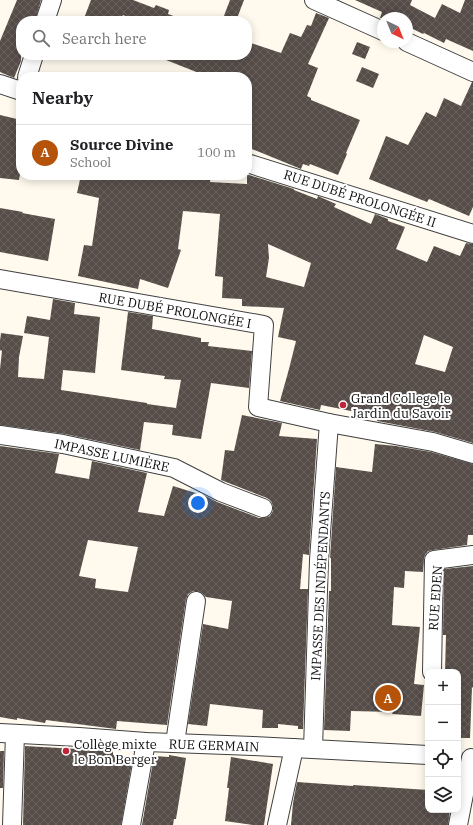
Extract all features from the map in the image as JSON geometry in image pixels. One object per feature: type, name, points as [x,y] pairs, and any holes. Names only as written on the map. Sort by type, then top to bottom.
[{"type":"street","points":[[47,16],[52,0]]},
{"type":"street","points":[[314,0],[377,28]]},
{"type":"street","points":[[413,45],[473,72]]},
{"type":"street","points":[[29,72],[32,60]]},
{"type":"street","points":[[0,84],[16,89]]},
{"type":"street","name":"RUE DUBÉ PROLONGÉE II","points":[[252,164],[473,234]]},
{"type":"street","name":"RUE DUBÉ PROLONGÉE I","points":[[0,279],[264,325],[258,407],[330,423],[433,442],[473,454]]},
{"type":"street","name":"IMPASSE DES INDÉPENDANTS","points":[[313,749],[319,560],[330,423]]},
{"type":"street","name":"IMPASSE LUMIÈRE","points":[[0,435],[63,444],[174,468],[221,492],[263,508]]},
{"type":"street","name":"RUE EDEN","points":[[432,669],[434,560],[473,555]]},
{"type":"street","points":[[175,744],[196,601]]},
{"type":"street","points":[[7,733],[12,825]]},
{"type":"street","name":"RUE GERMAIN","points":[[7,733],[175,744],[425,755]]},
{"type":"street","points":[[131,825],[146,742]]},
{"type":"street","points":[[277,825],[294,748]]},
{"type":"street","points":[[458,825],[467,758]]},
{"type":"building","points":[[17,0],[41,0],[36,16],[16,16],[16,60],[21,61],[14,78],[0,72],[0,41]]},
{"type":"building","points":[[91,0],[133,0],[154,8],[156,5],[169,10],[168,14],[173,16],[123,15],[85,16]]},
{"type":"building","points":[[230,0],[244,0],[238,16],[224,16]]},
{"type":"building","points":[[355,0],[412,0],[410,5],[435,18],[442,4],[460,13],[465,0],[473,0],[473,51],[446,39],[444,43],[413,29],[413,12],[382,12]]},
{"type":"building","points":[[316,13],[329,18],[308,64],[318,68],[307,96],[311,98],[311,100],[360,120],[338,175],[310,164],[309,166],[303,164],[301,169],[252,149],[252,72],[196,72],[166,60],[252,60],[252,43],[281,53],[290,33],[301,37],[307,25],[311,26]]},
{"type":"building","points":[[357,42],[370,47],[365,59],[352,54]]},
{"type":"building","points":[[362,67],[379,74],[373,88],[356,81]]},
{"type":"building","points":[[472,82],[473,207],[469,216],[429,199],[427,202],[369,179],[386,136],[408,145],[426,112],[436,117],[444,98],[461,106]]},
{"type":"building","points":[[0,115],[16,119],[16,180],[0,178]]},
{"type":"building","points":[[252,176],[294,189],[317,199],[318,196],[336,204],[334,207],[371,224],[375,214],[388,219],[388,221],[405,227],[396,249],[427,262],[434,246],[460,256],[466,243],[473,244],[473,443],[435,432],[377,421],[378,417],[366,414],[321,405],[320,410],[280,401],[296,341],[278,337],[284,308],[242,306],[242,299],[222,298],[223,277],[215,276],[220,214],[183,211],[178,249],[181,250],[168,288],[140,279],[138,289],[78,276],[84,245],[92,246],[99,198],[77,193],[80,180],[210,180],[210,182],[247,184],[247,180],[252,180]],"holes":[[[268,244],[311,263],[304,287],[266,277],[269,258]],[[424,335],[453,347],[445,372],[415,364]]]},
{"type":"building","points":[[0,208],[55,219],[48,261],[0,252]]},
{"type":"building","points":[[53,299],[75,303],[74,314],[100,317],[95,373],[63,370],[61,390],[176,408],[181,380],[164,379],[165,376],[121,370],[128,312],[153,316],[152,329],[201,338],[201,342],[209,342],[208,346],[252,351],[249,388],[211,383],[201,439],[172,435],[173,425],[144,422],[140,450],[65,434],[0,425],[1,333],[23,336],[19,357],[18,377],[44,379],[49,337],[24,333],[27,316],[50,320]]},
{"type":"building","points":[[242,415],[282,423],[279,436],[317,439],[309,555],[303,554],[300,589],[308,589],[303,729],[298,729],[298,726],[278,724],[278,728],[262,728],[263,710],[210,704],[207,726],[188,724],[203,624],[228,629],[232,601],[206,597],[197,591],[193,591],[188,594],[186,599],[167,725],[117,721],[116,729],[46,720],[45,723],[17,718],[17,720],[0,717],[0,446],[59,454],[55,473],[89,479],[92,461],[147,473],[138,512],[164,516],[173,486],[202,494],[217,502],[259,518],[270,516],[273,511],[273,506],[271,501],[267,498],[221,480],[225,450],[234,451]],"holes":[[[88,540],[138,547],[128,592],[95,588],[96,579],[79,576]]]},
{"type":"building","points":[[375,444],[431,452],[473,464],[473,535],[468,535],[467,545],[428,551],[424,559],[423,572],[405,571],[404,588],[394,587],[392,625],[420,627],[414,684],[424,685],[421,716],[392,714],[393,712],[351,711],[350,731],[324,730],[329,591],[331,591],[330,558],[336,467],[372,472]]},
{"type":"building","points":[[473,566],[473,688],[472,687],[470,738],[461,738],[461,669],[445,669],[446,635],[443,635],[444,569]]},
{"type":"building","points":[[25,746],[113,751],[113,755],[133,757],[121,825],[23,825]]},
{"type":"building","points":[[0,751],[4,751],[3,788],[0,788]]},
{"type":"building","points":[[169,755],[186,758],[176,819],[174,819],[173,825],[142,825],[154,756],[169,757]]},
{"type":"building","points":[[231,757],[273,764],[264,825],[225,821]]},
{"type":"building","points":[[297,782],[353,785],[425,790],[425,813],[450,813],[448,825],[291,825]]},
{"type":"place","name":"Grand College le Jardin du Savoir","points":[[343,405]]},
{"type":"place","name":"Source Divine","points":[[388,698]]},
{"type":"place","name":"Collège mixte le Bon Berger","points":[[66,751]]}]
